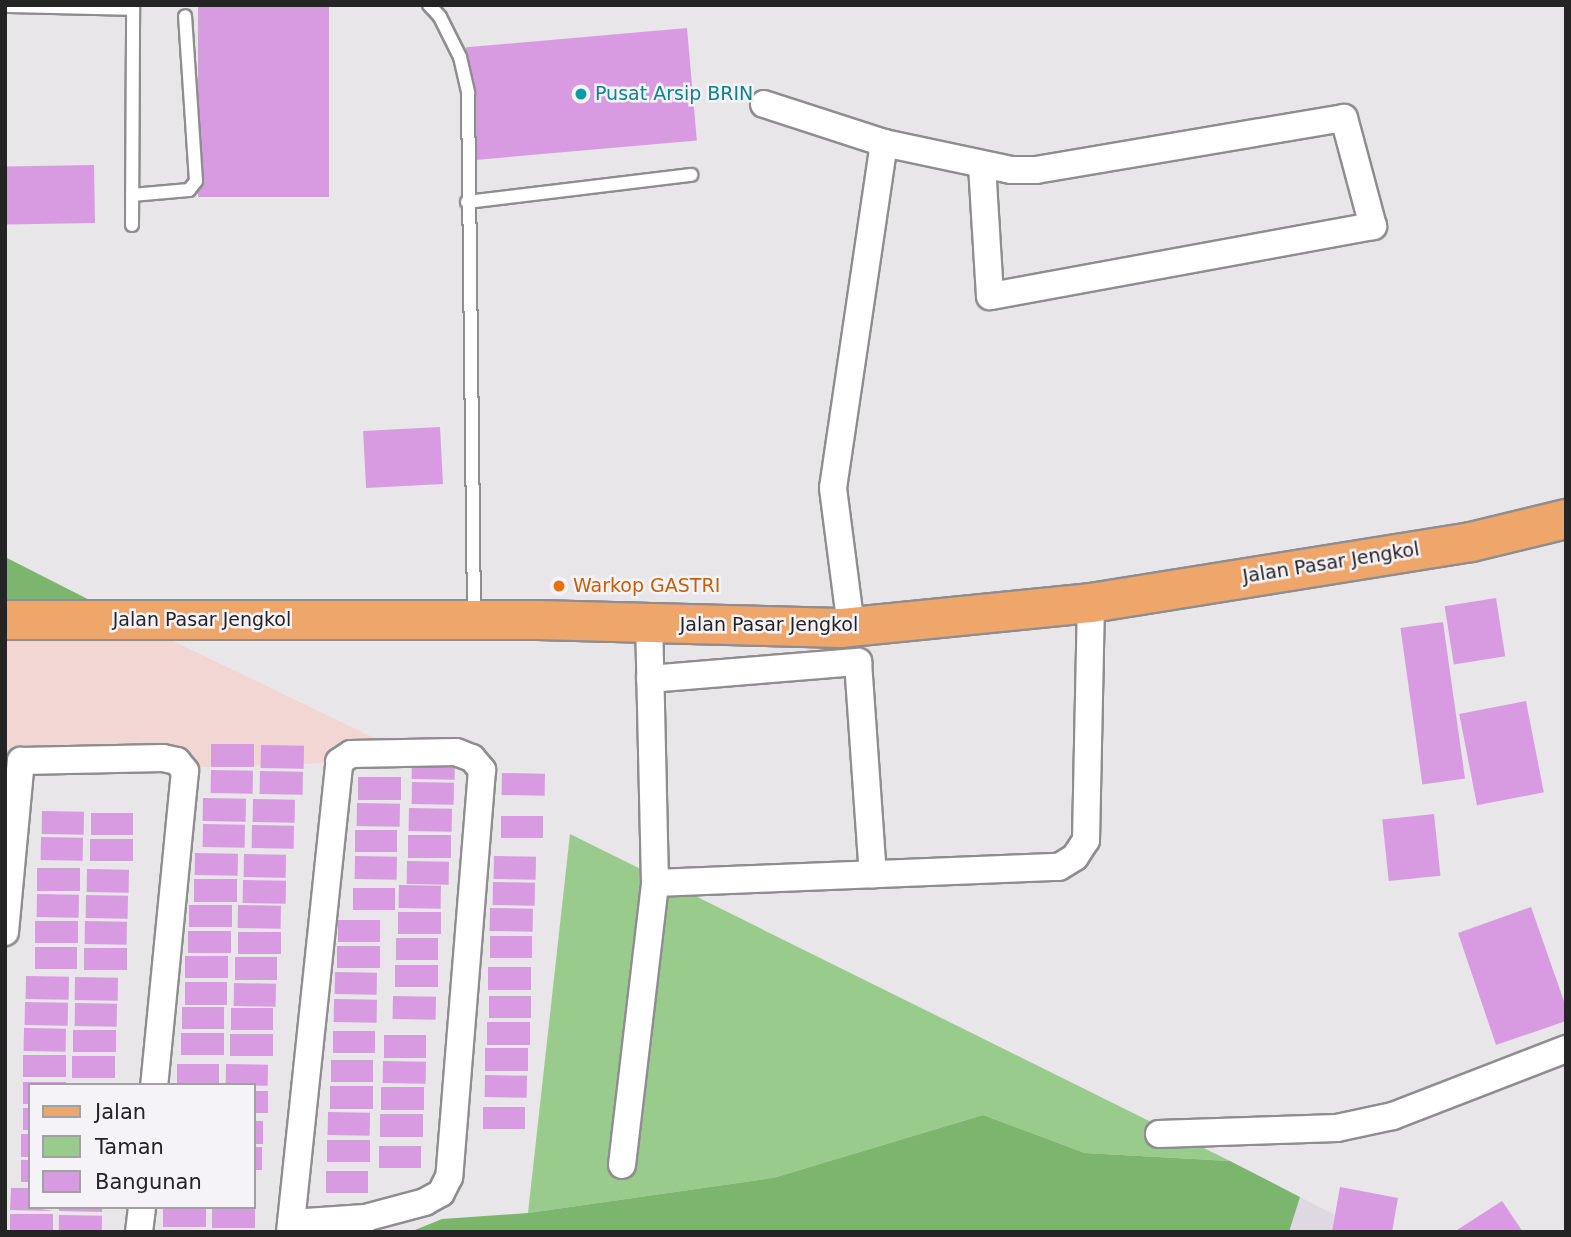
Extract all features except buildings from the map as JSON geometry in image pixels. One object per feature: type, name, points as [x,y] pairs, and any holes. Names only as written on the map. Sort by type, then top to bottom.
[{"type":"main road","name":"Jalan Pasar Jengkol","points":[[5,620],[474,621],[851,627],[1091,603],[1471,542],[1566,519]]},
{"type":"street","points":[[764,104],[884,143],[982,165],[1036,170],[1344,118],[1373,226],[990,296],[982,165]]},
{"type":"street","points":[[851,627],[832,488],[884,143]]},
{"type":"street","points":[[654,883],[1059,867],[1075,858],[1086,840],[1091,603]]},
{"type":"street","points":[[622,1165],[654,883],[649,624]]},
{"type":"street","points":[[650,679],[858,662],[873,874]]},
{"type":"street","points":[[456,752],[472,758],[482,770],[449,1177],[440,1193],[425,1202],[361,1225],[290,1228],[339,762],[351,754],[456,752]]},
{"type":"street","points":[[5,932],[13,762],[163,758],[177,761],[185,771],[154,1083]]},
{"type":"street","points":[[1159,1134],[1337,1128],[1431,1103],[1566,1049]]},
{"type":"street","points":[[139,1232],[142,1209]]},
{"type":"lane","points":[[429,5],[440,17],[460,57],[468,93],[467,202],[474,621]]},
{"type":"lane","points":[[5,6],[132,7],[132,225]]},
{"type":"lane","points":[[132,195],[189,190],[196,181],[185,16]]},
{"type":"lane","points":[[467,202],[691,175]]},
{"type":"shaded area","points":[[127,619],[420,760],[5,774],[5,620]]},
{"type":"shaded area","points":[[1300,1197],[1369,1232],[1289,1232]]},
{"type":"green space","points":[[5,557],[127,619],[5,620]]},
{"type":"green space","points":[[570,834],[1230,1161],[1085,1153],[983,1115],[773,1178],[528,1213]]},
{"type":"green space","points":[[983,1115],[1085,1153],[1230,1161],[1300,1197],[1289,1232],[410,1232],[442,1219],[528,1213],[773,1178]]},
{"type":"place","name":"Pusat Arsip BRIN","points":[[581,94]]},
{"type":"place","name":"Warkop GASTRI","points":[[559,586]]}]
